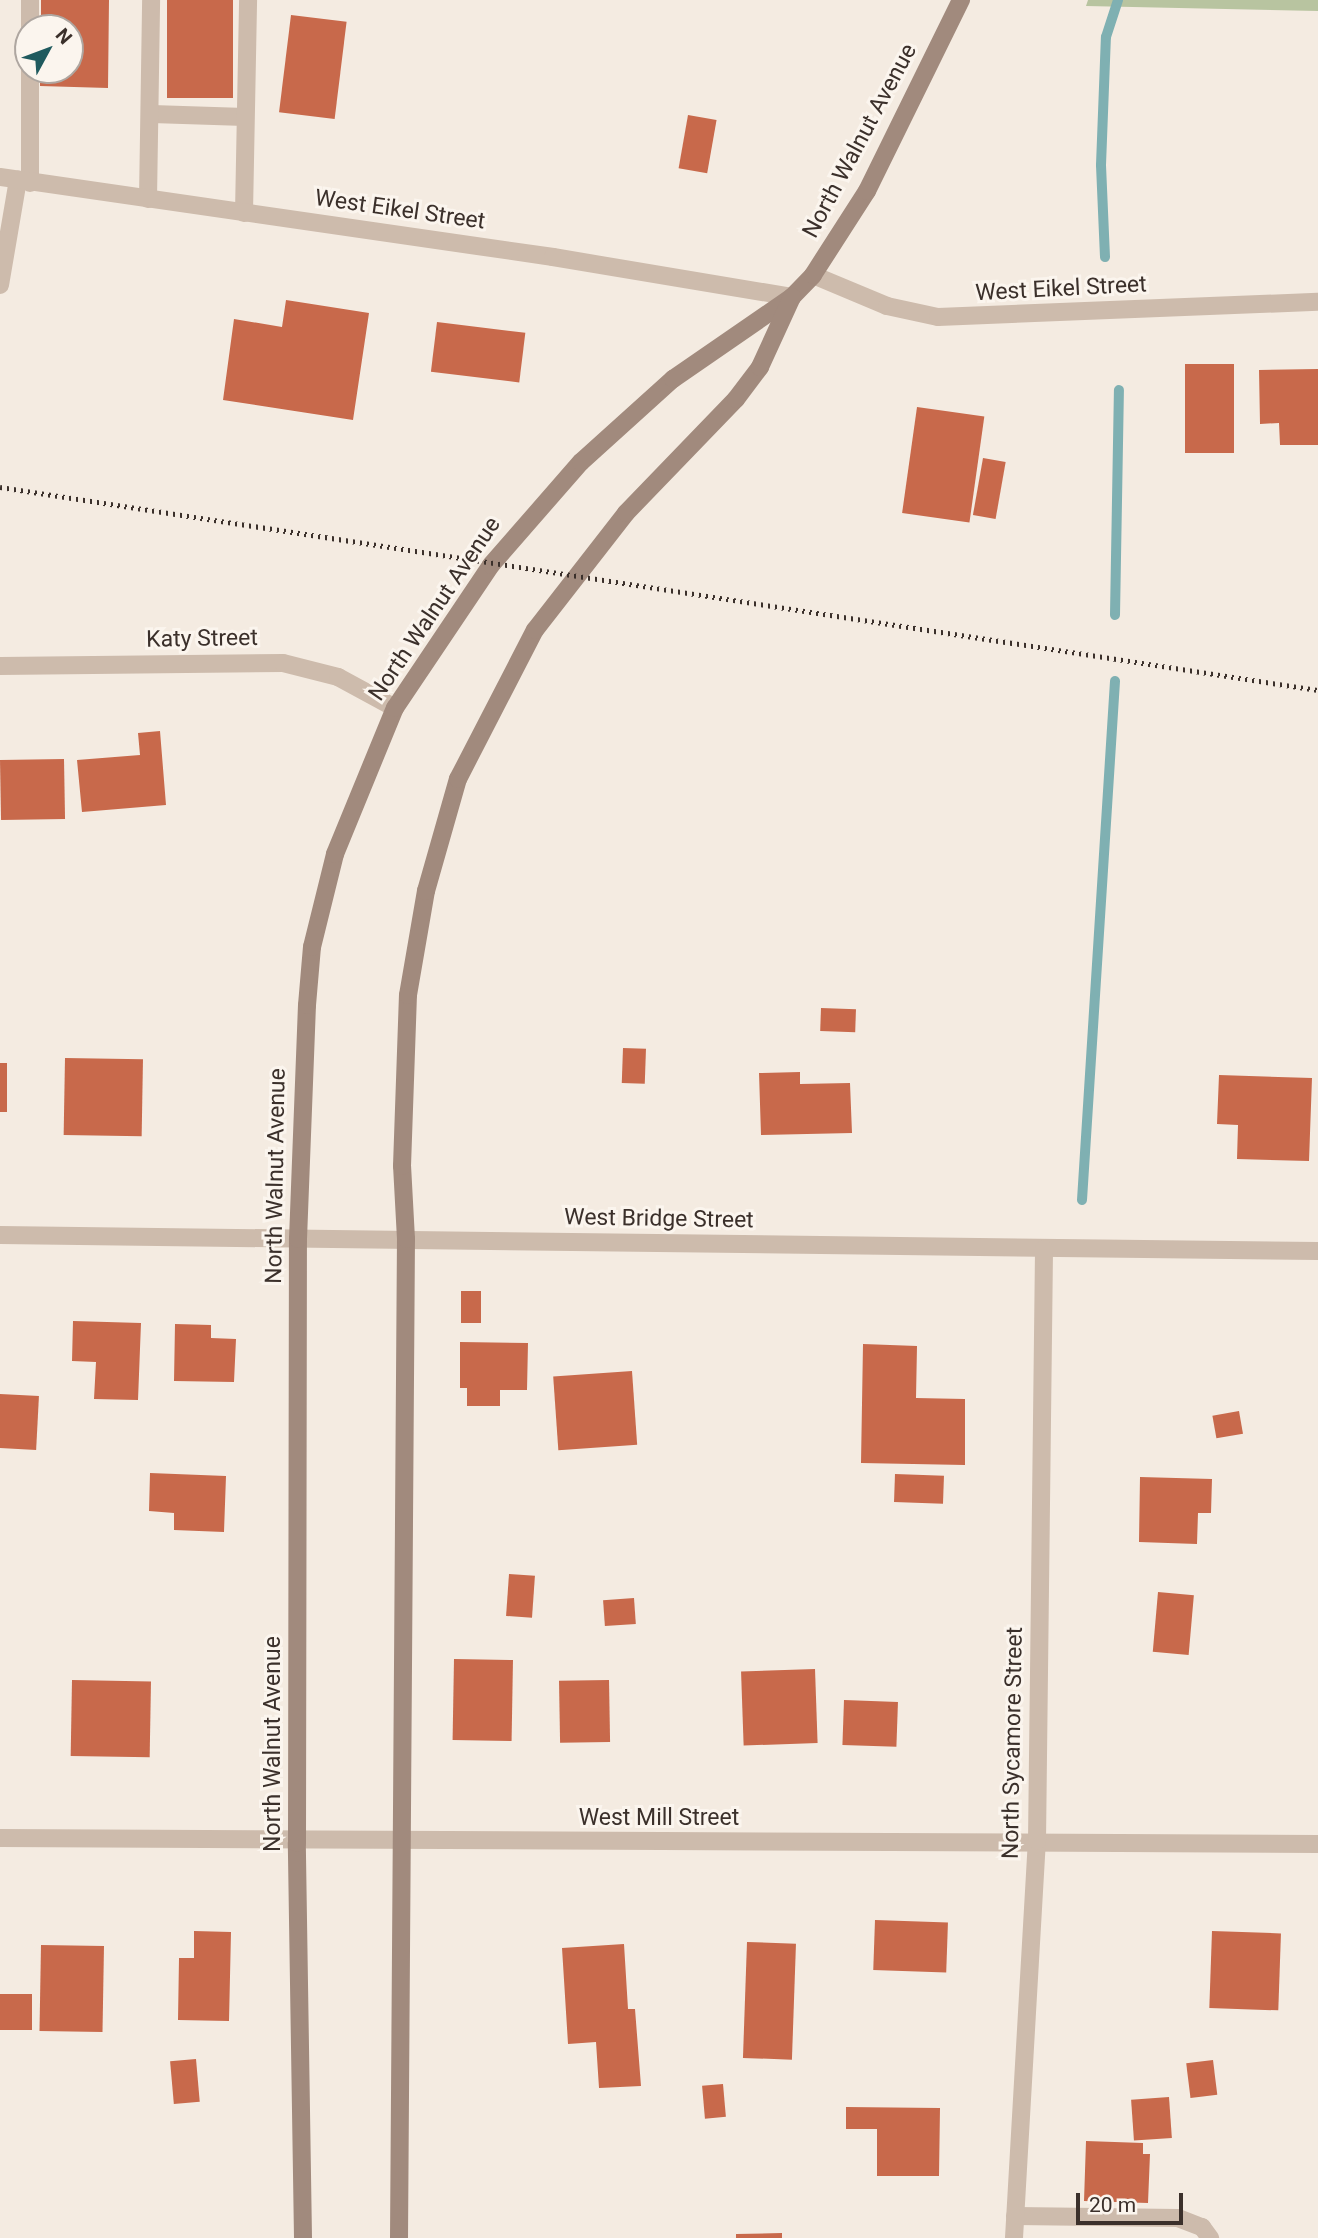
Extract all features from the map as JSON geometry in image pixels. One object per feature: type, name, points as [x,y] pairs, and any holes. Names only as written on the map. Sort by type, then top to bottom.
[{"type":"main road","name":"North Walnut Avenue","points":[[303,2238],[297,1843],[298,1239],[303,1061],[312,947],[335,854],[395,708],[506,544],[581,461],[710,350],[792,297],[813,275],[867,191],[961,0]]},
{"type":"main road","name":"North Walnut Avenue","points":[[399,2238],[405,1239],[402,1166],[408,995],[426,891],[458,779],[535,630],[626,513],[736,399],[760,367],[792,297]]},
{"type":"street","points":[[148,199],[152,114],[151,0]]},
{"type":"street","points":[[244,213],[248,0]]},
{"type":"street","points":[[0,285],[28,84]]},
{"type":"street","points":[[152,114],[246,117]]},
{"type":"street","name":"West Eikel Street","points":[[16,180],[792,297]]},
{"type":"street","name":"West Eikel Street","points":[[813,275],[887,306],[938,317],[1318,302]]},
{"type":"street","name":"Katy Street","points":[[0,666],[283,663],[338,677],[395,708]]},
{"type":"street","name":"West Bridge Street","points":[[0,1235],[1318,1251]]},
{"type":"street","name":"North Sycamore Street","points":[[1014,2238],[1037,1841],[1044,1249]]},
{"type":"street","name":"West Mill Street","points":[[0,1838],[297,1843],[1037,1841],[1318,1844]]},
{"type":"street","points":[[1015,2216],[1178,2218],[1202,2227],[1210,2238]]},
{"type":"green space","points":[[1088,0],[1318,0],[1318,11],[1086,6]]},
{"type":"building","points":[[41,0],[109,0],[108,88],[40,86],[84,84],[84,14],[41,14]]},
{"type":"building","points":[[167,0],[233,0],[233,98],[167,98]]},
{"type":"building","points":[[291,15],[347,22],[335,119],[279,112]]},
{"type":"building","points":[[688,115],[717,120],[707,173],[679,168]]},
{"type":"building","points":[[286,300],[369,313],[353,420],[223,400],[234,319],[282,327]]},
{"type":"building","points":[[437,322],[525,333],[519,382],[431,372]]},
{"type":"building","points":[[1185,364],[1234,364],[1234,453],[1185,453]]},
{"type":"building","points":[[1318,369],[1318,445],[1280,445],[1279,423],[1260,424],[1259,370]]},
{"type":"building","points":[[917,407],[984,416],[969,522],[902,513]]},
{"type":"building","points":[[983,458],[1006,462],[996,519],[973,515]]},
{"type":"building","points":[[160,731],[166,805],[82,812],[77,760],[140,755],[138,733]]},
{"type":"building","points":[[64,759],[65,819],[1,820],[0,760]]},
{"type":"building","points":[[821,1008],[856,1009],[855,1032],[820,1031]]},
{"type":"building","points":[[623,1048],[646,1049],[645,1084],[622,1083]]},
{"type":"building","points":[[65,1058],[143,1059],[142,1136],[64,1135]]},
{"type":"building","points":[[0,1063],[7,1063],[7,1112],[0,1112]]},
{"type":"building","points":[[800,1072],[800,1084],[850,1083],[852,1133],[761,1135],[759,1073]]},
{"type":"building","points":[[1219,1075],[1312,1078],[1309,1161],[1237,1159],[1238,1125],[1217,1124]]},
{"type":"building","points":[[461,1291],[481,1291],[481,1323],[461,1323]]},
{"type":"building","points":[[73,1321],[141,1323],[138,1400],[94,1399],[96,1362],[72,1361]]},
{"type":"building","points":[[175,1324],[211,1325],[211,1338],[236,1339],[234,1382],[174,1381]]},
{"type":"building","points":[[460,1342],[528,1343],[527,1390],[500,1390],[500,1406],[467,1406],[467,1388],[460,1388]]},
{"type":"building","points":[[863,1344],[917,1346],[916,1398],[965,1399],[965,1465],[861,1463]]},
{"type":"building","points":[[632,1371],[637,1445],[558,1450],[553,1377]]},
{"type":"building","points":[[0,1394],[39,1396],[36,1450],[0,1448]]},
{"type":"building","points":[[1239,1411],[1243,1434],[1216,1438],[1212,1416]]},
{"type":"building","points":[[150,1473],[226,1476],[224,1532],[174,1530],[174,1513],[149,1511]]},
{"type":"building","points":[[895,1474],[944,1476],[943,1504],[894,1502]]},
{"type":"building","points":[[1140,1477],[1212,1479],[1211,1513],[1198,1513],[1197,1544],[1139,1542]]},
{"type":"building","points":[[509,1574],[535,1576],[532,1618],[506,1616]]},
{"type":"building","points":[[1158,1592],[1194,1595],[1189,1655],[1153,1652]]},
{"type":"building","points":[[634,1598],[636,1624],[605,1626],[603,1600]]},
{"type":"building","points":[[454,1659],[513,1660],[512,1741],[453,1740]]},
{"type":"building","points":[[815,1669],[818,1743],[744,1746],[741,1672]]},
{"type":"building","points":[[72,1680],[151,1681],[150,1757],[71,1756]]},
{"type":"building","points":[[609,1680],[610,1742],[560,1743],[559,1681]]},
{"type":"building","points":[[844,1700],[898,1702],[896,1747],[842,1745]]},
{"type":"building","points":[[875,1920],[948,1923],[946,1973],[873,1970]]},
{"type":"building","points":[[194,1931],[231,1932],[229,2021],[178,2020],[179,1958],[194,1958]]},
{"type":"building","points":[[1212,1931],[1281,1933],[1278,2010],[1209,2008]]},
{"type":"building","points":[[747,1942],[796,1944],[792,2060],[743,2058]]},
{"type":"building","points":[[624,1944],[628,2009],[635,2009],[641,2086],[599,2088],[596,2042],[568,2044],[562,1948]]},
{"type":"building","points":[[41,1945],[104,1946],[102,2032],[39,2031]]},
{"type":"building","points":[[0,1994],[32,1994],[32,2030],[0,2030]]},
{"type":"building","points":[[196,2059],[200,2102],[174,2104],[170,2061]]},
{"type":"building","points":[[1213,2060],[1217,2095],[1190,2098],[1186,2063]]},
{"type":"building","points":[[723,2084],[726,2117],[705,2119],[702,2086]]},
{"type":"building","points":[[1169,2097],[1172,2138],[1134,2141],[1131,2100]]},
{"type":"building","points":[[846,2107],[940,2108],[939,2176],[877,2176],[877,2129],[846,2129]]},
{"type":"building","points":[[1086,2141],[1143,2143],[1143,2154],[1150,2154],[1148,2203],[1084,2201]]},
{"type":"building","points":[[782,2233],[782,2238],[736,2238],[736,2234]]},
{"type":"waterway","points":[[1105,257],[1101,165],[1106,37],[1118,0]]},
{"type":"waterway","points":[[1115,615],[1119,390]]},
{"type":"waterway","points":[[1082,1200],[1115,681]]},
{"type":"railway","points":[[0,487],[1318,690]]}]
